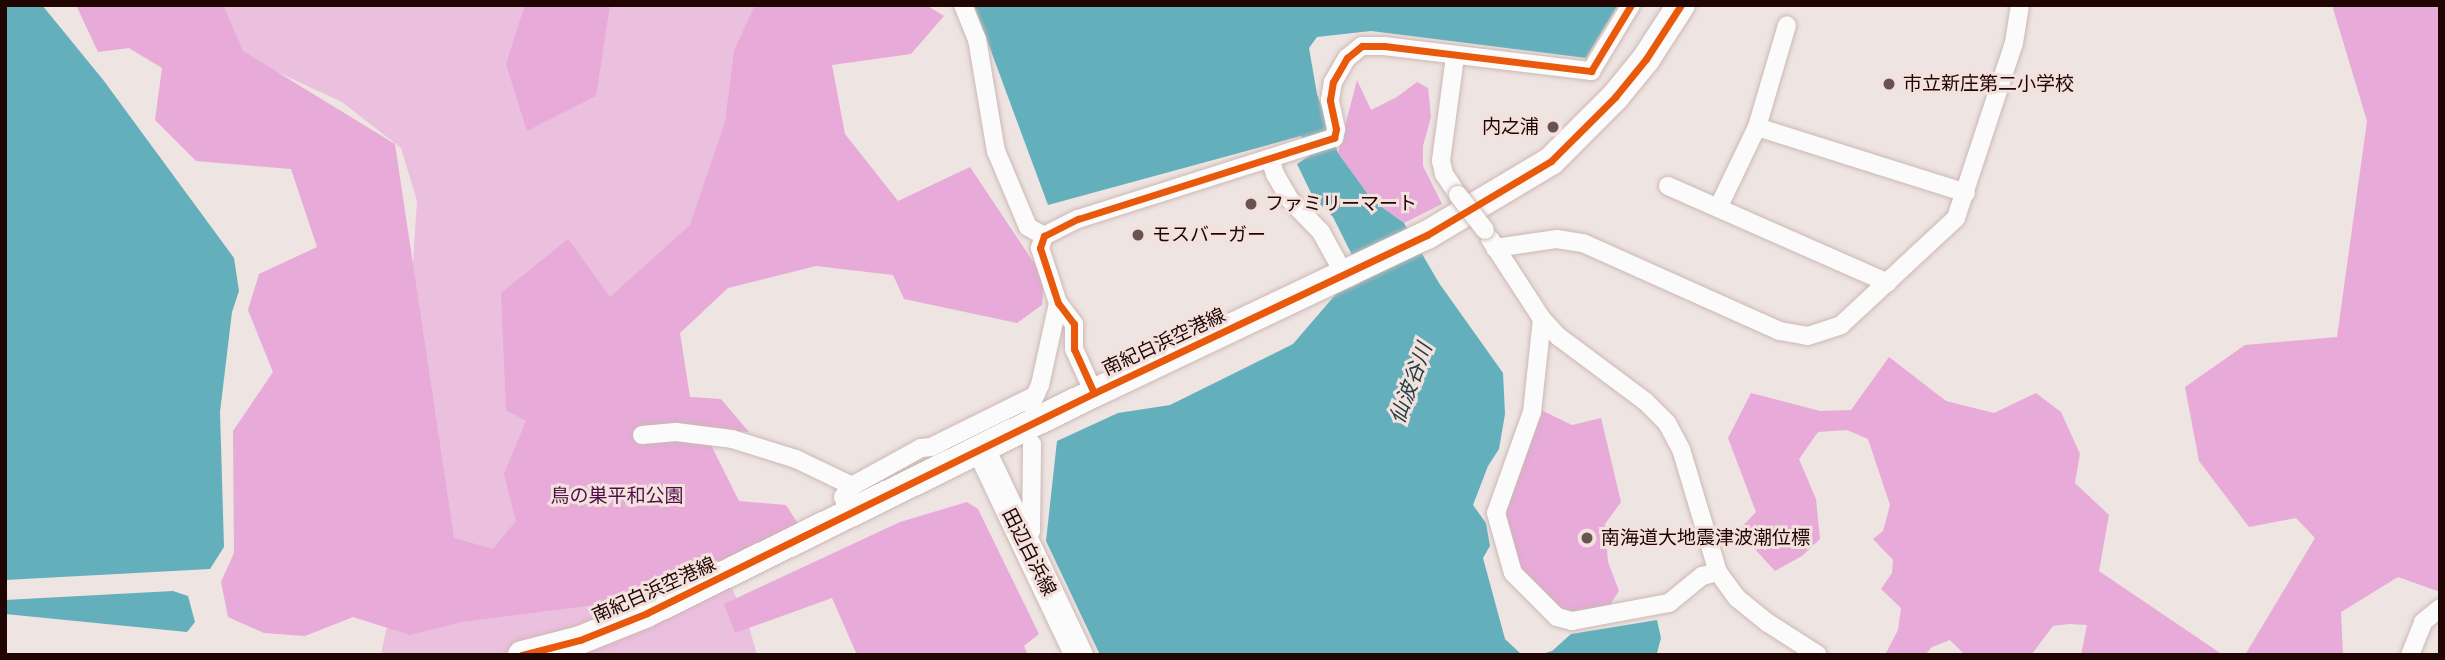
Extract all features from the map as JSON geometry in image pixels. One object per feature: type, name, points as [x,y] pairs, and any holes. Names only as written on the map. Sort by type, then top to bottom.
[{"type":"main road","name":"南紀白浜空港線","points":[[522,655],[580,640],[647,613],[1094,393],[1427,235],[1551,161],[1615,97],[1646,59],[1681,5]]},
{"type":"main road","name":"田辺白浜線","points":[[981,449],[1079,655]]},
{"type":"street","points":[[963,5],[977,40],[996,151],[1028,228],[1044,236]]},
{"type":"street","points":[[1094,393],[1074,349],[1074,324],[1058,303],[1040,248],[1044,236],[1078,219],[1334,138],[1336,129],[1331,92],[1342,66],[1355,51],[1372,45],[1455,57],[1591,71],[1631,5]]},
{"type":"street","points":[[1495,248],[1557,239],[1583,243],[1780,331],[1808,336],[1841,325],[1956,218],[2014,43],[2020,5]]},
{"type":"street","points":[[1718,208],[1757,127],[1787,25]]},
{"type":"street","points":[[1455,57],[1441,161],[1444,174],[1485,230],[1542,319],[1559,337],[1645,401],[1667,423],[1681,449],[1718,572],[1737,598],[1768,623],[1818,655]]},
{"type":"street","points":[[1757,127],[1966,193]]},
{"type":"street","points":[[1270,158],[1275,174],[1290,200],[1321,232],[1348,272]]},
{"type":"street","points":[[1668,186],[1888,283]]},
{"type":"street","points":[[852,514],[843,497],[852,485],[921,449],[931,447],[1032,400],[1040,385],[1058,303]]},
{"type":"street","points":[[1542,319],[1532,412],[1496,513],[1513,573],[1557,617],[1572,621],[1669,603],[1702,576],[1718,572]]},
{"type":"street","points":[[642,435],[676,432],[732,439],[796,459],[852,485]]},
{"type":"street","points":[[1023,537],[1031,531],[1032,444]]},
{"type":"street","points":[[2410,655],[2423,622],[2440,608]]},
{"type":"green space","name":"鳥の巣平和公園","points":[[76,5],[223,5],[243,51],[395,144],[454,538],[493,549],[516,521],[504,474],[526,421],[506,410],[501,293],[568,239],[610,297],[690,225],[725,122],[734,51],[755,5],[926,5],[944,16],[911,54],[832,65],[845,134],[898,201],[970,167],[1044,278],[1042,305],[1017,323],[904,299],[893,275],[816,266],[728,288],[680,333],[690,397],[721,399],[749,432],[703,429],[739,501],[786,505],[802,530],[642,599],[462,622],[410,635],[353,617],[305,636],[264,633],[228,617],[221,582],[234,553],[233,431],[273,372],[248,310],[259,274],[317,247],[291,169],[196,161],[155,120],[162,68],[129,48],[98,52]]},
{"type":"green space","name":"鳥の巣平和公園","points":[[184,5],[793,5],[745,165],[608,319],[748,623],[757,655],[381,655],[386,630],[406,609],[412,278],[417,201],[401,148],[342,102],[260,64]]},
{"type":"green space","points":[[525,5],[610,5],[596,96],[527,131],[506,64]]},
{"type":"green space","points":[[2332,5],[2440,5],[2440,592],[2398,577],[2341,612],[2343,655],[2245,655],[2315,538],[2296,518],[2249,527],[2199,461],[2185,387],[2245,345],[2337,337],[2367,121]]},
{"type":"green space","points":[[1357,80],[1371,110],[1397,97],[1417,82],[1428,88],[1431,117],[1423,146],[1423,166],[1442,204],[1404,223],[1372,200],[1338,153]]},
{"type":"green space","points":[[1889,357],[1946,401],[1994,413],[2036,393],[2061,412],[2080,454],[2075,483],[2109,515],[2099,571],[2223,655],[2081,655],[2087,625],[2069,624],[2053,626],[2031,655],[1965,655],[1950,640],[1932,647],[1925,655],[1885,655],[1898,630],[1901,608],[1881,589],[1892,573],[1893,560],[1873,539],[1883,531],[1890,505],[1868,439],[1847,430],[1818,432],[1799,459],[1816,499],[1820,539],[1802,556],[1775,571],[1738,531],[1756,512],[1728,438],[1751,393],[1820,411],[1851,410]]},
{"type":"green space","points":[[1541,410],[1572,425],[1601,418],[1621,502],[1605,524],[1608,562],[1619,591],[1606,611],[1572,613],[1556,608],[1521,572],[1502,516]]},
{"type":"green space","points":[[967,502],[978,509],[1039,634],[1024,646],[1028,655],[857,655],[832,598],[735,633],[724,604],[900,522]]},
{"type":"water","points":[[5,5],[42,5],[104,81],[234,258],[239,291],[232,312],[220,412],[224,547],[210,569],[5,580]]},
{"type":"water","name":"仙波谷川","points":[[974,5],[1618,5],[1586,58],[1371,31],[1317,37],[1309,48],[1317,94],[1338,153],[1372,200],[1404,223],[1439,283],[1503,373],[1505,414],[1499,449],[1488,466],[1473,505],[1486,523],[1490,546],[1483,558],[1505,639],[1522,655],[1100,655],[1046,541],[1057,441],[1118,413],[1170,405],[1293,344],[1336,294],[1360,283],[1351,253],[1333,217],[1313,197],[1297,164],[1309,156],[1301,136],[1048,205]]},
{"type":"water","points":[[173,591],[188,596],[195,622],[187,632],[5,614],[5,600]]},
{"type":"water","points":[[1657,620],[1661,638],[1657,653],[1651,655],[1539,655],[1552,651],[1571,634]]},
{"type":"cycle path","points":[[1094,393],[1074,349],[1074,324],[1058,303],[1040,248],[1044,236],[1078,219],[1334,138],[1336,129],[1330,100],[1333,82],[1347,58],[1362,46],[1384,46],[1591,71],[1631,5]]},
{"type":"cycle path","points":[[522,655],[580,640],[647,613],[1094,393],[1427,235],[1551,161],[1615,97],[1646,59],[1681,5]]},
{"type":"place","name":"市立新庄第二小学校","points":[[1889,84]]},
{"type":"place","name":"内之浦","points":[[1553,127]]},
{"type":"place","name":"ファミリーマート","points":[[1251,204]]},
{"type":"place","name":"モスバーガー","points":[[1138,235]]},
{"type":"place","name":"南海道大地震津波潮位標","points":[[1587,538]]}]
